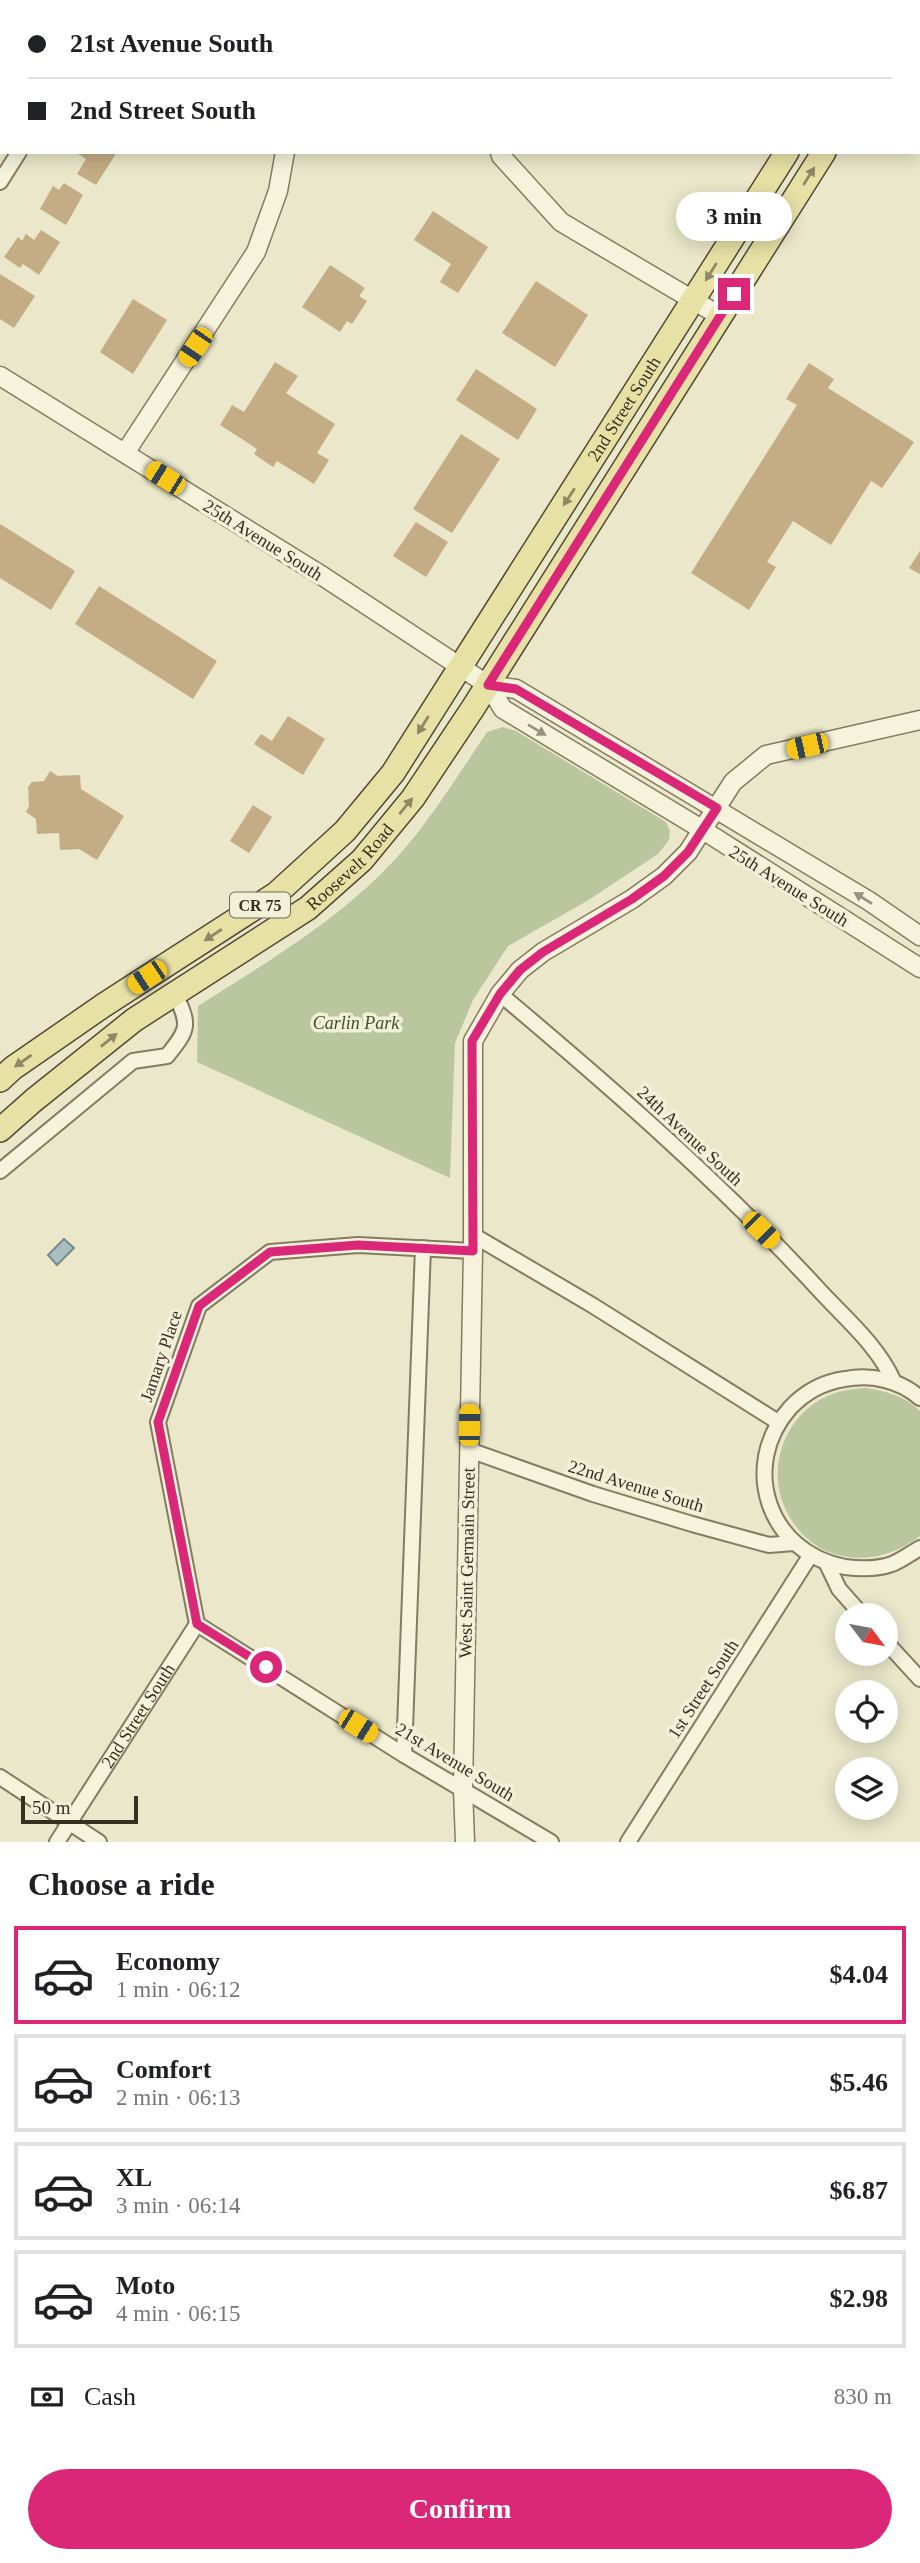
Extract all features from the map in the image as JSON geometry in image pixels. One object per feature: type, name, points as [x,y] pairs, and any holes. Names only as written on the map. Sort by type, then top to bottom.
[{"type":"main road","name":"2nd Street South","points":[[460,667],[786,154]]},
{"type":"main road","name":"2nd Street South","points":[[488,685],[823,154]]},
{"type":"main road","name":"Roosevelt Road","points":[[0,1080],[13,1068],[104,1005],[276,894],[345,831],[393,773],[460,667]]},
{"type":"main road","name":"Roosevelt Road","points":[[0,1130],[127,1026],[308,908],[362,860],[413,798],[488,685]]},
{"type":"street","points":[[0,182],[18,154]]},
{"type":"street","points":[[125,453],[256,252],[278,191],[285,154]]},
{"type":"street","points":[[500,154],[561,222],[720,316]]},
{"type":"street","name":"25th Avenue South","points":[[0,376],[324,577],[488,685],[516,689],[717,808],[869,901],[920,936]]},
{"type":"street","name":"25th Avenue South","points":[[488,685],[503,709],[703,830],[920,968]]},
{"type":"street","points":[[717,808],[733,782],[766,755],[920,720]]},
{"type":"street","name":"West Saint Germain Street","points":[[465,1842],[463,1789],[473,1243],[472,1041],[500,994],[520,970],[543,952],[632,899],[664,876],[688,852],[717,808]]},
{"type":"street","points":[[0,1171],[133,1061],[167,1056],[184,1035],[185,1015],[174,993]]},
{"type":"street","name":"24th Avenue South","points":[[500,994],[607,1084],[706,1175],[884,1360],[894,1382]]},
{"type":"street","name":"Jamary Place","points":[[197,1624],[158,1422],[199,1306],[270,1252],[358,1245],[423,1248],[473,1243],[592,1305],[778,1422]]},
{"type":"street","points":[[404,1755],[423,1248]]},
{"type":"street","points":[[918,1392],[894,1382],[861,1376],[829,1381],[800,1397],[778,1422],[766,1452],[764,1485],[774,1517],[794,1543],[810,1556],[827,1564],[859,1569],[891,1564],[920,1548]]},
{"type":"street","name":"22nd Avenue South","points":[[468,1450],[593,1494],[692,1524],[769,1545],[794,1543]]},
{"type":"street","name":"1st Street South","points":[[628,1842],[810,1556]]},
{"type":"street","points":[[827,1564],[839,1589],[851,1603]]},
{"type":"street","name":"21st Avenue South","points":[[197,1624],[404,1755],[551,1842]]},
{"type":"street","name":"2nd Street South","points":[[57,1842],[197,1624]]},
{"type":"street","points":[[898,1655],[920,1679]]},
{"type":"street","points":[[0,1777],[99,1842]]},
{"type":"green space","name":"Carlin Park","points":[[503,727],[516,731],[666,822],[670,831],[669,840],[658,854],[587,901],[508,946],[473,1000],[455,1043],[450,1178],[197,1062],[198,1006],[293,945],[381,874],[411,841],[487,732]]},
{"type":"green space","points":[[866,1388],[895,1395],[920,1411],[920,1536],[883,1555],[864,1558],[827,1551],[810,1541],[796,1527],[780,1494],[778,1464],[787,1436],[804,1412],[833,1394]]},
{"type":"shaded area","points":[[64,1239],[74,1248],[57,1265],[48,1255]]},
{"type":"building","points":[[78,154],[116,154],[96,185],[77,174],[86,159]]},
{"type":"building","points":[[64,183],[83,195],[66,225],[40,209],[53,186],[59,190]]},
{"type":"building","points":[[433,211],[488,247],[458,293],[440,282],[451,264],[414,240]]},
{"type":"building","points":[[41,230],[60,242],[39,275],[23,264],[20,268],[4,257],[18,237],[22,241],[26,234],[34,240]]},
{"type":"building","points":[[330,265],[365,288],[359,296],[367,301],[352,324],[347,321],[340,332],[302,307]]},
{"type":"building","points":[[0,274],[35,296],[14,328],[0,319]]},
{"type":"building","points":[[536,281],[588,315],[555,367],[502,333]]},
{"type":"building","points":[[133,299],[167,320],[133,374],[100,352]]},
{"type":"building","points":[[275,362],[298,376],[286,393],[335,424],[317,453],[329,460],[314,484],[277,461],[273,467],[254,454],[257,449],[220,425],[232,405],[244,412]]},
{"type":"building","points":[[809,363],[834,379],[828,388],[914,442],[882,488],[871,481],[831,545],[793,521],[767,562],[776,567],[749,610],[691,573],[797,405],[786,399]]},
{"type":"building","points":[[476,369],[537,409],[518,440],[456,400]]},
{"type":"building","points":[[461,434],[500,459],[452,533],[413,509]]},
{"type":"building","points":[[416,522],[448,542],[426,577],[393,556]]},
{"type":"building","points":[[0,524],[75,571],[51,610],[0,578]]},
{"type":"building","points":[[920,551],[920,574],[909,568]]},
{"type":"building","points":[[99,586],[217,661],[193,699],[75,624]]},
{"type":"building","points":[[288,716],[325,739],[303,775],[254,744],[261,734],[272,741]]},
{"type":"building","points":[[50,771],[58,776],[80,775],[81,789],[124,816],[97,860],[79,849],[60,850],[59,833],[37,834],[36,819],[26,812],[29,806],[28,787],[32,782],[44,781]]},
{"type":"building","points":[[253,805],[272,817],[249,853],[230,841]]},
{"type":"route","points":[[266,1667],[197,1624],[158,1422],[199,1306],[270,1252],[358,1245],[473,1251],[472,1041],[500,994],[520,970],[543,952],[632,899],[664,876],[688,852],[717,808],[516,689],[488,685],[734,294]]}]
